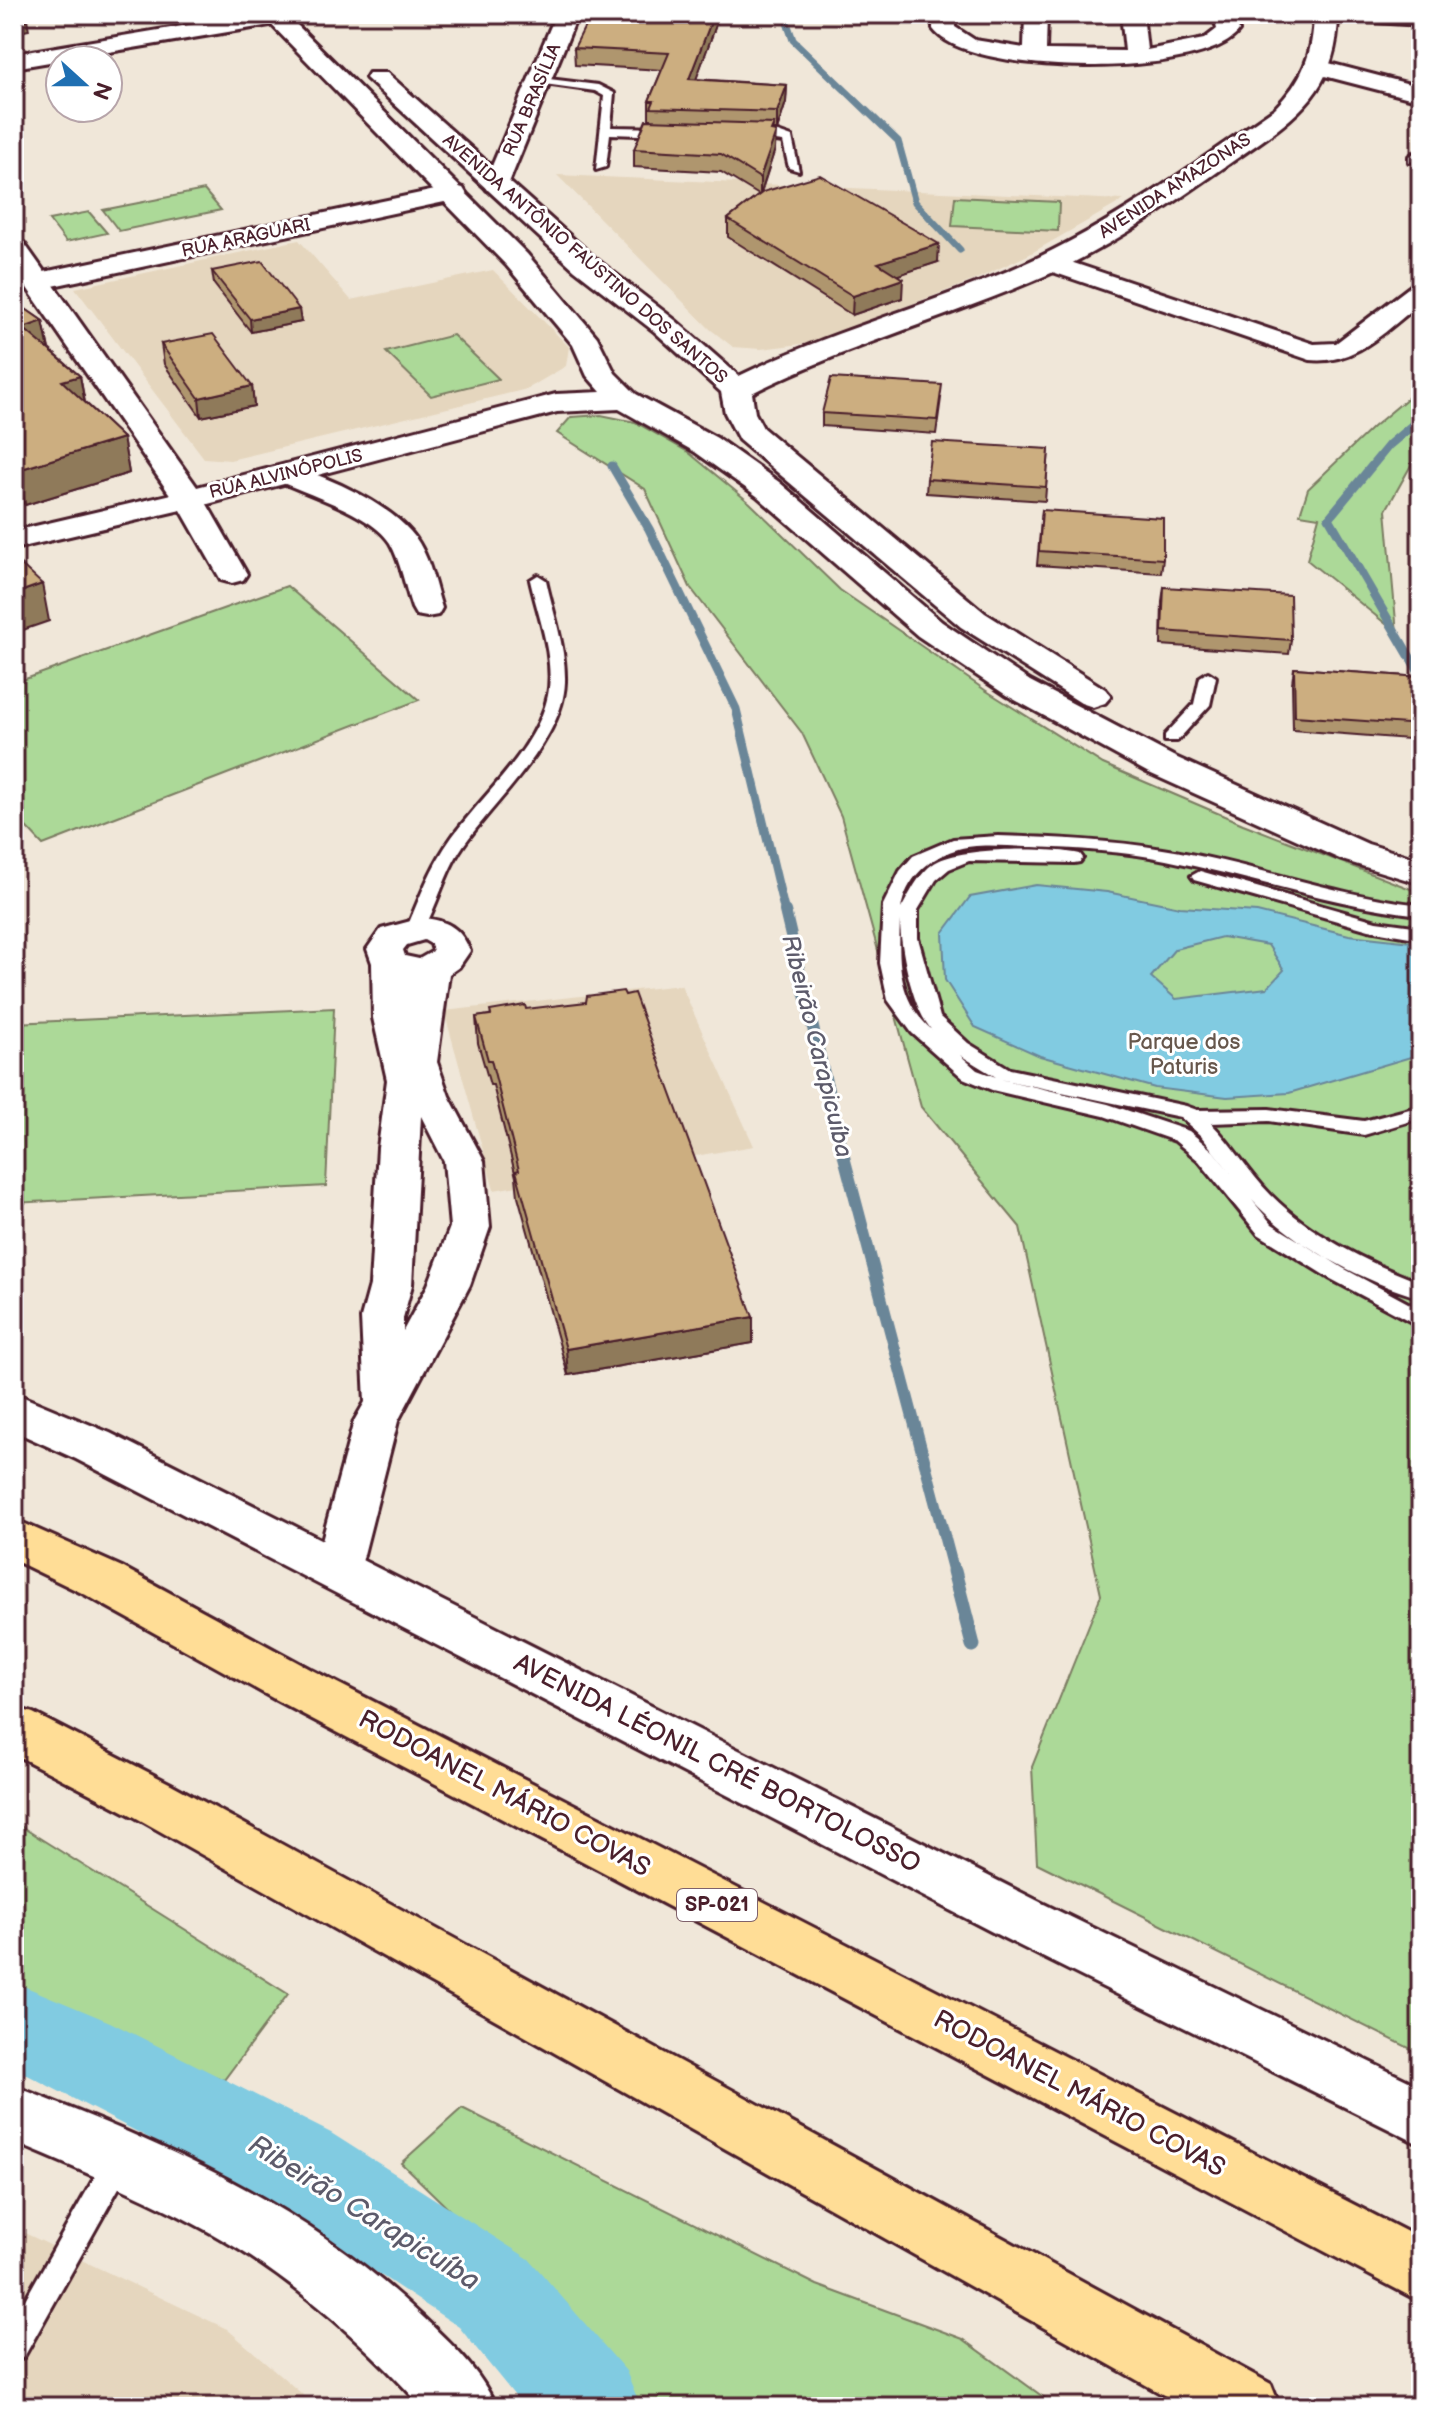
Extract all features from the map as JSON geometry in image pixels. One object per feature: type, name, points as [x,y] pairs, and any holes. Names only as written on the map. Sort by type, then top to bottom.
[{"type":"highway","name":"RODOANEL MÁRIO COVAS","points":[[14,1538],[104,1581],[308,1692],[1421,2272]]},
{"type":"highway","points":[[14,1729],[152,1800],[1248,2407]]},
{"type":"main road","name":"AVENIDA AMAZONAS","points":[[721,401],[779,366],[909,320],[1050,263],[1134,217],[1284,113],[1303,95],[1321,68],[1327,37],[1326,14]]},
{"type":"main road","name":"AVENIDA ANTÔNIO FAUSTINO DOS SANTOS","points":[[274,16],[454,193],[517,260],[606,335],[602,376],[625,400],[706,445],[768,489],[930,629],[1018,688],[1160,764],[1355,852],[1421,872]]},
{"type":"main road","name":"AVENIDA ANTÔNIO FAUSTINO DOS SANTOS","points":[[354,56],[585,264],[711,366],[721,401],[750,433],[973,620],[1074,686],[1271,789],[1368,832],[1421,848]]},
{"type":"main road","points":[[14,249],[189,499]]},
{"type":"main road","points":[[606,335],[665,326]]},
{"type":"main road","name":"AVENIDA AMAZONAS","points":[[711,366],[779,366]]},
{"type":"main road","name":"RUA ALVINÓPOLIS","points":[[556,403],[602,376]]},
{"type":"main road","name":"RUA ALVINÓPOLIS","points":[[189,499],[556,403],[625,400]]},
{"type":"main road","points":[[652,417],[721,401]]},
{"type":"main road","name":"AVENIDA LÉONIL CRÉ BORTOLOSSO","points":[[14,1411],[93,1446],[1010,1914],[1421,2117]]},
{"type":"main road","points":[[14,2114],[120,2159],[244,2219],[337,2282],[444,2383],[464,2407]]},
{"type":"street","name":"RUA BRASÍLIA","points":[[496,185],[567,14]]},
{"type":"street","points":[[1035,56],[1036,14]]},
{"type":"street","points":[[1132,14],[1137,58]]},
{"type":"street","points":[[1343,14],[1421,18]]},
{"type":"street","points":[[14,61],[274,16]]},
{"type":"street","points":[[944,22],[955,40],[968,45],[1035,56],[1137,58],[1219,42],[1226,23]]},
{"type":"street","points":[[1321,68],[1421,94]]},
{"type":"street","name":"RUA ARAGUARI","points":[[39,281],[454,193]]},
{"type":"street","points":[[1050,263],[1310,352],[1327,354],[1345,349],[1421,290]]},
{"type":"street","points":[[286,474],[370,513],[397,533],[404,540],[427,608]]},
{"type":"street","points":[[189,499],[232,574]]},
{"type":"street","name":"RUA ALVINÓPOLIS","points":[[14,540],[189,499]]},
{"type":"street","points":[[415,930],[441,933],[451,944],[448,958],[431,969],[408,971],[390,963],[385,956],[388,943],[402,933],[415,930]]},
{"type":"street","points":[[385,1400],[382,1318],[391,1285],[398,1148],[406,1080],[392,1018],[390,963]]},
{"type":"street","points":[[337,1570],[376,1421],[449,1285],[470,1227],[464,1161],[430,1096],[418,1062],[431,969]]},
{"type":"lane","points":[[541,81],[610,95],[600,167]]},
{"type":"lane","points":[[605,130],[682,133]]},
{"type":"lane","points":[[729,134],[783,137],[788,140],[795,168]]},
{"type":"lane","points":[[415,930],[446,858],[521,758],[547,718],[556,697],[557,676],[538,580]]},
{"type":"lane","points":[[1171,738],[1202,705],[1208,677]]},
{"type":"lane","points":[[1421,910],[1367,904],[1164,854],[1057,843],[998,841],[953,844],[919,860],[909,871],[892,905],[889,963],[897,1000],[919,1029],[970,1074],[999,1086],[1108,1110],[1182,1136],[1206,1156],[1265,1229],[1336,1273],[1421,1319]]},
{"type":"lane","points":[[1421,933],[1375,926],[1161,865],[1059,857],[967,856],[943,865],[929,877],[909,910],[909,938],[931,1019],[961,1047],[1004,1074],[1186,1112],[1226,1151],[1261,1196],[1292,1226],[1388,1279],[1421,1291]]},
{"type":"lane","points":[[1193,1117],[1269,1115],[1364,1128],[1421,1112]]},
{"type":"lane","points":[[14,2347],[120,2159]]},
{"type":"shaded area","points":[[557,175],[1124,200],[1028,255],[972,281],[809,343],[761,349],[733,347],[710,329]]},
{"type":"shaded area","points":[[299,240],[351,300],[493,270],[569,347],[566,366],[527,389],[230,460],[204,458],[75,288]]},
{"type":"shaded area","points":[[681,985],[754,1146],[494,1190],[444,1011]]},
{"type":"shaded area","points":[[14,2228],[227,2329],[317,2407],[14,2407]]},
{"type":"green space","points":[[204,190],[221,210],[119,231],[103,210]]},
{"type":"green space","points":[[955,197],[1059,202],[1058,231],[952,226]]},
{"type":"green space","points":[[89,212],[107,233],[66,242],[49,220]]},
{"type":"green space","points":[[453,335],[499,379],[431,396],[386,352]]},
{"type":"green space","points":[[1421,387],[1421,454],[1414,460],[1386,510],[1397,633],[1307,560],[1319,517],[1300,514],[1308,489],[1373,427]]},
{"type":"green space","name":"Parque dos Paturis","points":[[601,415],[635,422],[688,452],[750,503],[840,590],[985,690],[1103,764],[1243,824],[1421,893],[1421,2054],[1037,1863],[1032,1767],[1101,1595],[1020,1227],[921,1107],[841,816],[802,733],[690,587],[645,489],[557,433],[571,417]]},
{"type":"green space","points":[[287,586],[419,700],[43,845],[14,814],[14,683]]},
{"type":"green space","points":[[334,1008],[326,1186],[14,1203],[14,1023]]},
{"type":"green space","points":[[14,1822],[288,1994],[224,2080],[14,1993]]},
{"type":"green space","points":[[462,2108],[817,2285],[963,2339],[1057,2407],[644,2407],[613,2368],[401,2163]]},
{"type":"water","points":[[1036,885],[1107,892],[1180,907],[1257,912],[1349,935],[1421,943],[1421,1054],[1289,1093],[1227,1097],[1155,1088],[1040,1056],[975,1027],[945,980],[943,933],[970,897]],"holes":[[[1222,937],[1268,945],[1284,970],[1267,988],[1176,999],[1151,977],[1175,949]]]},
{"type":"building","points":[[14,14],[24,14],[27,19],[14,21]]},
{"type":"building","points":[[591,14],[714,14],[689,79],[787,85],[777,112],[651,108],[654,101],[649,101],[669,53],[574,48]]},
{"type":"building","points":[[646,120],[774,124],[771,131],[776,132],[760,178],[721,154],[634,149]]},
{"type":"building","points":[[820,175],[939,244],[878,263],[903,279],[853,296],[728,219],[763,192]]},
{"type":"building","points":[[262,261],[299,309],[250,319],[212,271]]},
{"type":"building","points":[[14,301],[43,321],[23,328],[80,376],[62,381],[123,438],[18,470],[14,465]]},
{"type":"building","points":[[213,334],[252,386],[199,398],[161,344]]},
{"type":"building","points":[[831,378],[942,385],[937,420],[822,413]]},
{"type":"building","points":[[932,442],[1049,449],[1046,487],[927,479]]},
{"type":"building","points":[[1042,510],[1163,518],[1163,559],[1039,551]]},
{"type":"building","points":[[14,558],[42,584],[14,594]]},
{"type":"building","points":[[1164,587],[1290,595],[1291,640],[1162,631]]},
{"type":"building","points":[[1294,668],[1421,677],[1421,725],[1295,716]]},
{"type":"building","points":[[623,991],[625,995],[634,993],[753,1317],[566,1349],[516,1171],[519,1170],[491,1060],[488,1060],[476,1017],[491,1015],[490,1011],[525,1005],[526,1009],[586,1002],[587,996]]},
{"type":"waterway","points":[[784,14],[793,40],[898,141],[915,202],[960,250]]},
{"type":"waterway","points":[[1421,418],[1389,445],[1329,518],[1421,676]]},
{"type":"waterway","name":"Ribeirão Carapicuíba","points":[[612,466],[649,529],[736,709],[785,913]]},
{"type":"waterway","name":"Ribeirão Carapicuíba","points":[[785,911],[843,1153],[954,1573]]},
{"type":"waterway","name":"Ribeirão Carapicuíba","points":[[954,1571],[973,1645]]},
{"type":"waterway","name":"Ribeirão Carapicuíba","points":[[14,2024],[77,2052],[297,2165],[494,2293],[590,2407]]}]
